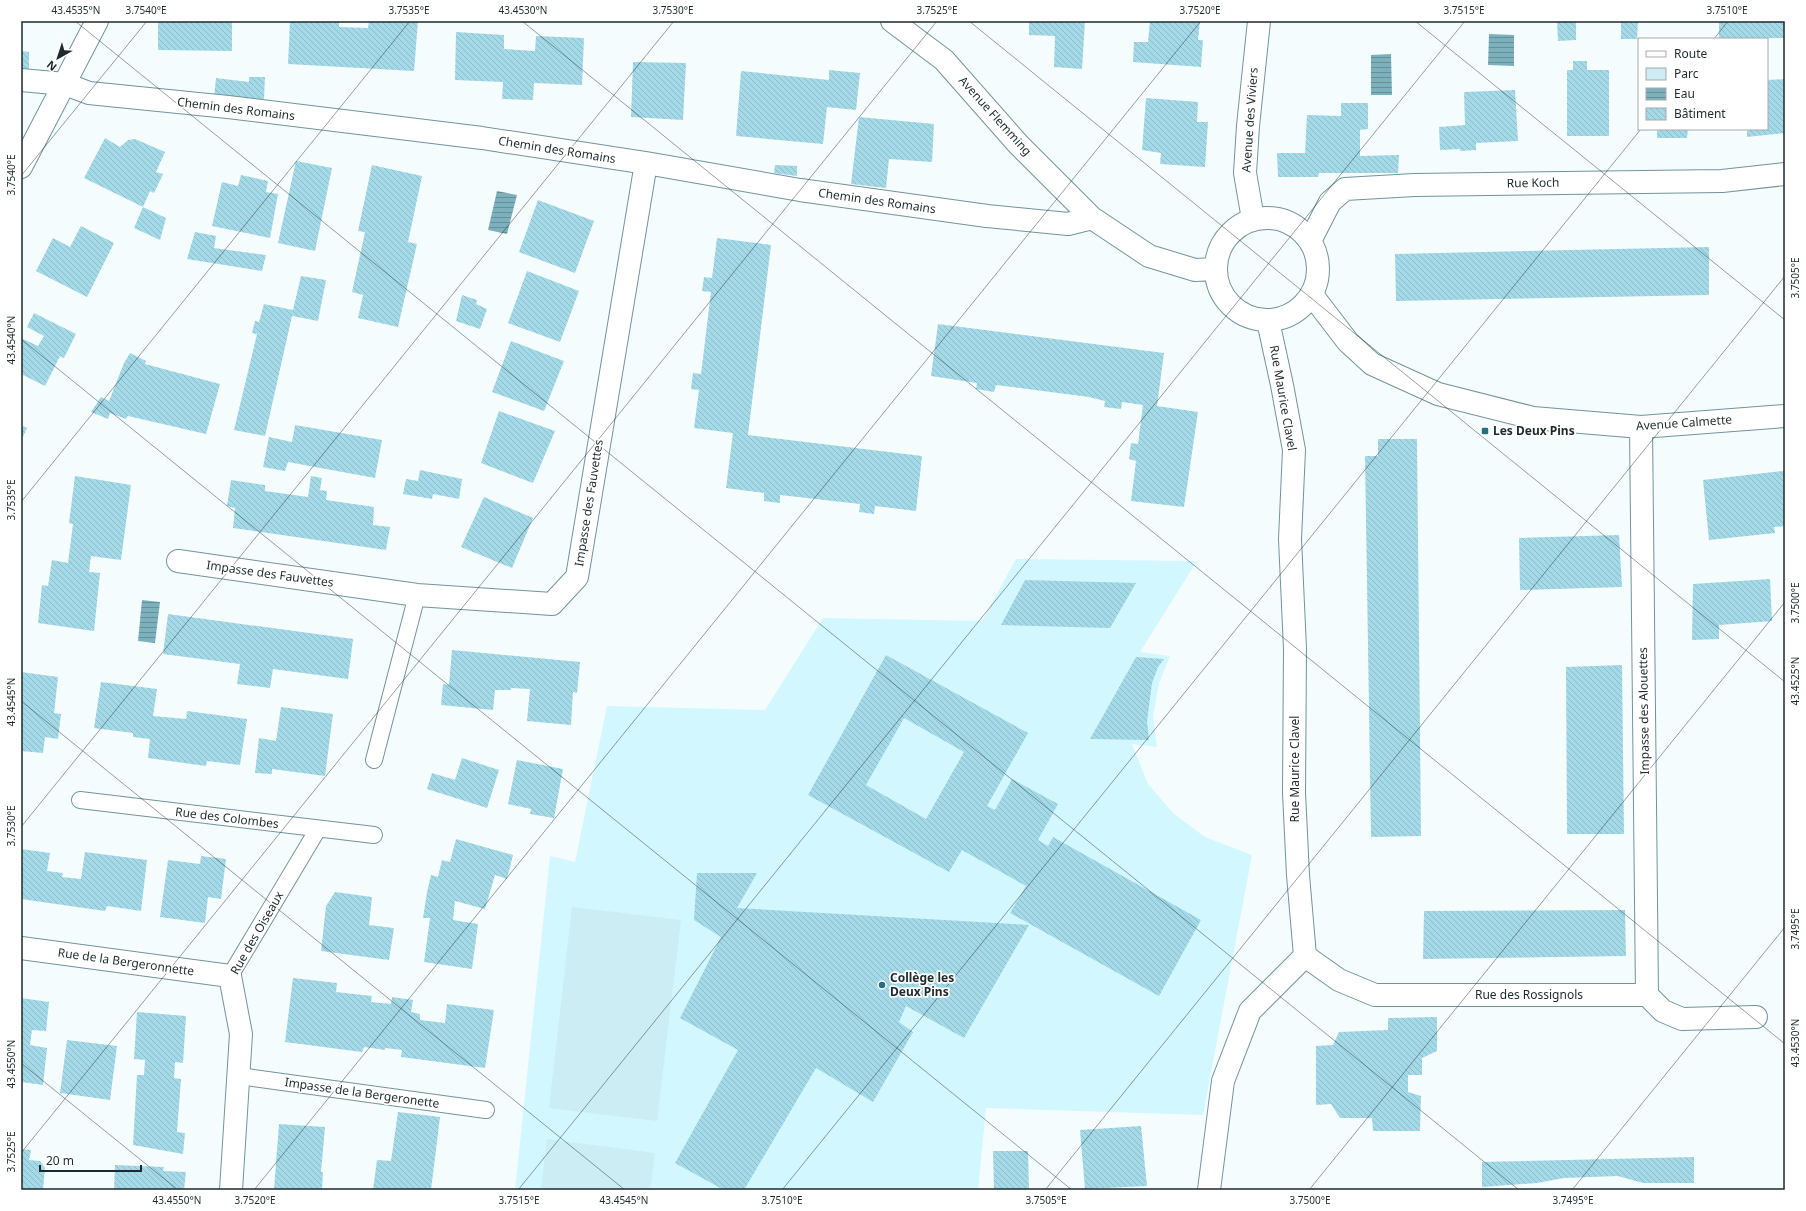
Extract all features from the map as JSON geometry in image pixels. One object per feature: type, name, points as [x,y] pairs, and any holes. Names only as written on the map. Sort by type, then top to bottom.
[{"type":"street","points":[[21,167],[66,84],[97,21]]},
{"type":"street","name":"Avenue Flemming","points":[[892,21],[944,60],[1018,144],[1092,218],[1149,256],[1195,270],[1215,269]]},
{"type":"street","name":"Avenue des Viviers","points":[[1253,219],[1245,173],[1248,126],[1259,21]]},
{"type":"street","name":"Chemin des Romains","points":[[21,80],[66,84],[89,93],[228,107],[482,138],[646,163],[800,190],[987,216],[1068,224],[1092,218]]},
{"type":"street","name":"Impasse des Fauvettes","points":[[178,561],[417,595],[552,604],[577,577],[646,163]]},
{"type":"street","name":"Rue Koch","points":[[1310,241],[1330,202],[1345,189],[1414,185],[1722,181],[1785,174]]},
{"type":"street","points":[[1269,217],[1285,221],[1299,229],[1310,241],[1317,258],[1318,277],[1312,295],[1301,308],[1286,318],[1268,321],[1252,319],[1237,311],[1225,300],[1218,285],[1215,269],[1220,247],[1234,230],[1253,219],[1269,217]]},
{"type":"street","name":"Avenue Calmette","points":[[1312,295],[1348,342],[1372,364],[1438,394],[1533,418],[1641,427],[1785,416]]},
{"type":"street","name":"Rue Maurice Clavel","points":[[1268,321],[1294,450],[1290,539],[1295,649],[1294,793],[1298,875],[1305,956]]},
{"type":"street","name":"Impasse des Alouettes","points":[[1641,427],[1647,995]]},
{"type":"street","name":"Rue de la Bergeronnette","points":[[21,948],[230,976]]},
{"type":"street","points":[[1209,1190],[1224,1081],[1250,1011],[1305,956]]},
{"type":"street","name":"Rue des Rossignols","points":[[1305,956],[1339,980],[1375,995],[1647,995]]},
{"type":"street","name":"Rue des Oiseaux","points":[[230,976],[241,1034],[231,1190]]},
{"type":"street","points":[[1647,995],[1663,1011],[1682,1019],[1756,1017]]},
{"type":"lane","points":[[374,760],[417,595]]},
{"type":"lane","name":"Rue des Colombes","points":[[80,800],[318,829],[374,834]]},
{"type":"lane","name":"Rue des Oiseaux","points":[[230,976],[318,829]]},
{"type":"lane","name":"Impasse de la Bergeronette","points":[[239,1076],[486,1110]]},
{"type":"shaded area","name":"Collège les Deux Pins","points":[[1016,559],[1197,561],[1140,652],[1170,656],[1159,683],[1153,717],[1157,747],[1132,744],[1148,784],[1173,813],[1205,837],[1252,855],[1203,1115],[986,1108],[978,1190],[515,1190],[550,856],[575,862],[607,706],[765,710],[823,618],[982,621]]},
{"type":"green space","points":[[572,907],[681,920],[657,1121],[549,1108]]},
{"type":"green space","points":[[547,1139],[655,1153],[650,1190],[541,1190]]},
{"type":"water","points":[[1489,34],[1514,35],[1514,66],[1488,65]]},
{"type":"water","points":[[1391,54],[1392,95],[1371,95],[1371,55]]},
{"type":"water","points":[[497,191],[517,195],[507,234],[488,230]]},
{"type":"water","points":[[142,600],[160,602],[155,643],[138,641]]},
{"type":"building","points":[[158,21],[232,21],[232,51],[158,50]]},
{"type":"building","points":[[290,21],[339,21],[339,27],[368,28],[369,21],[418,21],[414,71],[288,64]]},
{"type":"building","points":[[1029,21],[1085,21],[1082,69],[1054,67],[1055,36],[1029,35]]},
{"type":"building","points":[[1150,21],[1200,21],[1198,40],[1203,40],[1201,67],[1133,62],[1134,42],[1148,42]]},
{"type":"building","points":[[1557,21],[1576,21],[1576,40],[1558,41]]},
{"type":"building","points":[[1621,21],[1638,21],[1637,39],[1621,39]]},
{"type":"building","points":[[1719,21],[1785,21],[1785,38],[1719,38]]},
{"type":"building","points":[[456,32],[504,35],[504,49],[535,51],[536,36],[584,38],[582,85],[534,83],[533,100],[502,99],[503,82],[455,80]]},
{"type":"building","points":[[21,51],[29,52],[29,69],[21,70]]},
{"type":"building","points":[[1573,61],[1587,61],[1587,70],[1609,70],[1609,136],[1567,136],[1567,70],[1573,70]]},
{"type":"building","points":[[633,62],[686,63],[683,120],[631,117]]},
{"type":"building","points":[[829,70],[860,73],[856,110],[827,107],[823,144],[736,136],[741,71],[829,80]]},
{"type":"building","points":[[249,77],[265,77],[264,99],[214,98],[216,78],[249,82]]},
{"type":"building","points":[[1785,79],[1785,133],[1747,137],[1747,130],[1768,130],[1768,80]]},
{"type":"building","points":[[1515,90],[1518,141],[1476,143],[1476,150],[1440,150],[1439,127],[1465,125],[1464,92]]},
{"type":"building","points":[[1146,98],[1198,102],[1197,122],[1208,122],[1205,167],[1160,164],[1161,153],[1142,150]]},
{"type":"building","points":[[1341,103],[1368,103],[1368,129],[1360,130],[1360,156],[1399,155],[1398,173],[1319,173],[1318,177],[1278,177],[1277,153],[1305,153],[1307,115],[1341,116]]},
{"type":"building","points":[[859,117],[934,124],[932,162],[889,159],[886,188],[851,184]]},
{"type":"building","points":[[1657,130],[1688,130],[1687,138],[1657,138]]},
{"type":"building","points":[[105,138],[120,147],[128,140],[135,139],[165,152],[156,172],[163,174],[154,193],[150,191],[143,207],[84,178]]},
{"type":"building","points":[[296,161],[332,168],[315,251],[278,243]]},
{"type":"building","points":[[372,165],[422,176],[408,242],[417,244],[398,327],[358,318],[363,295],[352,292],[365,232],[358,231]]},
{"type":"building","points":[[775,165],[797,166],[797,176],[774,173]]},
{"type":"building","points":[[241,175],[268,181],[266,192],[278,194],[270,238],[212,226],[222,182],[238,186]]},
{"type":"building","points":[[538,200],[594,221],[575,273],[519,252]]},
{"type":"building","points":[[143,207],[166,218],[160,240],[134,228]]},
{"type":"building","points":[[81,226],[114,243],[87,297],[36,271],[53,238],[70,247]]},
{"type":"building","points":[[195,232],[216,236],[214,248],[266,255],[262,271],[187,259]]},
{"type":"building","points":[[717,238],[771,245],[748,435],[922,456],[916,511],[875,506],[874,514],[859,512],[860,504],[780,495],[780,503],[764,501],[764,493],[726,488],[733,433],[694,428],[699,390],[691,389],[693,373],[701,374],[711,292],[702,291],[704,277],[712,278]]},
{"type":"building","points":[[1709,247],[1709,295],[1396,301],[1395,254]]},
{"type":"building","points":[[527,271],[579,291],[560,342],[508,323]]},
{"type":"building","points":[[301,276],[326,280],[318,321],[292,316],[265,436],[234,430],[257,334],[252,333],[255,321],[259,322],[264,304],[293,310]]},
{"type":"building","points":[[462,295],[477,300],[476,304],[487,309],[480,329],[456,321]]},
{"type":"building","points":[[34,313],[76,334],[64,358],[60,356],[45,386],[21,374],[21,338],[38,346],[44,336],[27,327]]},
{"type":"building","points":[[938,324],[1164,353],[1157,406],[1198,412],[1184,507],[1131,501],[1136,461],[1129,459],[1131,443],[1138,444],[1143,405],[1122,402],[1121,409],[1104,407],[1105,401],[1089,397],[996,385],[994,392],[976,389],[977,383],[931,376]]},
{"type":"building","points":[[511,341],[564,361],[544,411],[492,392]]},
{"type":"building","points":[[130,353],[146,361],[145,364],[220,384],[206,434],[128,416],[126,419],[110,413],[108,419],[91,412],[101,397],[109,401],[124,363]]},
{"type":"building","points":[[499,411],[555,431],[533,483],[481,463]]},
{"type":"building","points":[[21,425],[27,428],[21,441]]},
{"type":"building","points":[[295,425],[382,440],[375,478],[288,462],[285,471],[263,467],[269,437],[292,442]]},
{"type":"building","points":[[1378,439],[1417,439],[1421,836],[1371,837],[1365,456],[1378,456]]},
{"type":"building","points":[[420,470],[462,479],[459,499],[433,494],[432,499],[403,494],[406,479],[418,481]]},
{"type":"building","points":[[1785,471],[1785,526],[1774,527],[1775,533],[1709,540],[1703,480]]},
{"type":"building","points":[[75,476],[131,485],[121,560],[91,556],[89,572],[100,573],[94,631],[38,623],[42,585],[48,586],[52,560],[68,563],[73,524],[69,523]]},
{"type":"building","points":[[311,476],[322,478],[320,490],[327,491],[326,500],[374,507],[373,525],[390,527],[386,550],[233,528],[235,508],[227,506],[231,480],[265,485],[265,491],[308,497]]},
{"type":"building","points":[[484,497],[533,518],[512,568],[461,547]]},
{"type":"building","points":[[1619,535],[1622,587],[1520,590],[1519,538]]},
{"type":"building","points":[[1770,579],[1772,621],[1719,625],[1719,639],[1692,640],[1693,584]]},
{"type":"building","points":[[1025,580],[1136,583],[1110,628],[1001,625]]},
{"type":"building","points":[[168,614],[353,639],[348,679],[273,669],[270,688],[237,684],[240,664],[163,654]]},
{"type":"building","points":[[452,650],[580,662],[577,693],[573,692],[571,725],[527,721],[530,689],[511,688],[511,690],[495,690],[493,710],[441,705],[443,684],[449,685]]},
{"type":"building","points":[[886,655],[1028,733],[987,806],[995,810],[1012,779],[1058,804],[1038,840],[1048,846],[1053,837],[1201,920],[1159,996],[1010,913],[1026,886],[962,850],[949,872],[808,795]],"holes":[[[904,718],[964,752],[926,819],[866,785]]]},
{"type":"building","points":[[1136,657],[1164,659],[1158,667],[1152,683],[1147,722],[1149,740],[1090,739]]},
{"type":"building","points":[[1622,665],[1624,834],[1567,834],[1566,667]]},
{"type":"building","points":[[21,672],[58,677],[54,713],[61,714],[58,739],[45,737],[43,753],[21,751]]},
{"type":"building","points":[[101,682],[157,689],[153,716],[186,719],[187,711],[247,719],[240,765],[207,761],[206,766],[148,758],[150,739],[133,737],[133,733],[94,728]]},
{"type":"building","points":[[281,707],[333,714],[325,776],[272,769],[272,774],[255,773],[259,738],[276,741]]},
{"type":"building","points":[[462,758],[499,770],[487,808],[427,789],[432,773],[455,780]]},
{"type":"building","points":[[517,760],[563,769],[554,818],[530,814],[531,809],[508,804]]},
{"type":"building","points":[[456,839],[513,855],[507,879],[495,875],[485,909],[455,901],[453,920],[478,924],[472,969],[424,962],[430,918],[423,918],[431,875],[438,877],[442,860],[450,862]]},
{"type":"building","points":[[21,849],[50,853],[47,871],[63,873],[62,877],[81,879],[85,852],[147,860],[141,911],[107,906],[105,911],[21,899]]},
{"type":"building","points":[[201,856],[226,859],[221,899],[208,897],[205,923],[160,917],[168,860],[200,864]]},
{"type":"building","points":[[697,873],[757,873],[737,908],[1029,925],[964,1038],[906,1006],[899,1022],[913,1032],[873,1102],[816,1068],[744,1190],[724,1190],[675,1163],[738,1050],[680,1018],[721,937],[694,920]]},
{"type":"building","points":[[335,892],[372,897],[369,925],[394,928],[389,960],[321,951],[326,906]]},
{"type":"building","points":[[1625,910],[1626,956],[1423,959],[1424,911]]},
{"type":"building","points":[[293,978],[337,983],[336,992],[372,996],[371,1002],[391,1004],[392,997],[413,1000],[411,1012],[420,1014],[420,1020],[445,1023],[447,1004],[494,1010],[485,1068],[401,1057],[402,1050],[385,1048],[385,1050],[364,1047],[362,1052],[285,1042]]},
{"type":"building","points":[[21,998],[49,1002],[46,1031],[32,1030],[30,1045],[47,1048],[43,1085],[21,1082]]},
{"type":"building","points":[[137,1012],[186,1016],[183,1063],[175,1062],[174,1078],[181,1079],[177,1132],[185,1133],[183,1154],[133,1145],[137,1075],[144,1075],[145,1060],[134,1059]]},
{"type":"building","points":[[1437,1017],[1437,1051],[1422,1058],[1422,1075],[1408,1075],[1408,1092],[1421,1096],[1420,1131],[1373,1131],[1372,1118],[1340,1118],[1331,1104],[1316,1105],[1316,1046],[1333,1045],[1339,1032],[1388,1030],[1388,1018]]},
{"type":"building","points":[[67,1040],[117,1046],[110,1100],[60,1093]]},
{"type":"building","points":[[398,1112],[440,1117],[431,1190],[373,1190],[377,1160],[391,1161]]},
{"type":"building","points":[[279,1124],[325,1127],[321,1172],[323,1172],[322,1190],[274,1190]]},
{"type":"building","points":[[1141,1126],[1147,1186],[1085,1189],[1080,1130]]},
{"type":"building","points":[[21,1149],[31,1150],[29,1160],[40,1161],[45,1168],[43,1190],[21,1190]]},
{"type":"building","points":[[993,1151],[1028,1151],[1029,1190],[994,1190]]},
{"type":"building","points":[[1694,1157],[1694,1183],[1643,1183],[1618,1176],[1564,1178],[1537,1183],[1482,1187],[1482,1162]]},
{"type":"building","points":[[115,1165],[164,1167],[163,1171],[186,1172],[184,1190],[114,1190]]},
{"type":"place","name":"Les Deux Pins","points":[[1485,431]]},
{"type":"place","name":"Collège les Deux Pins","points":[[882,985]]}]
